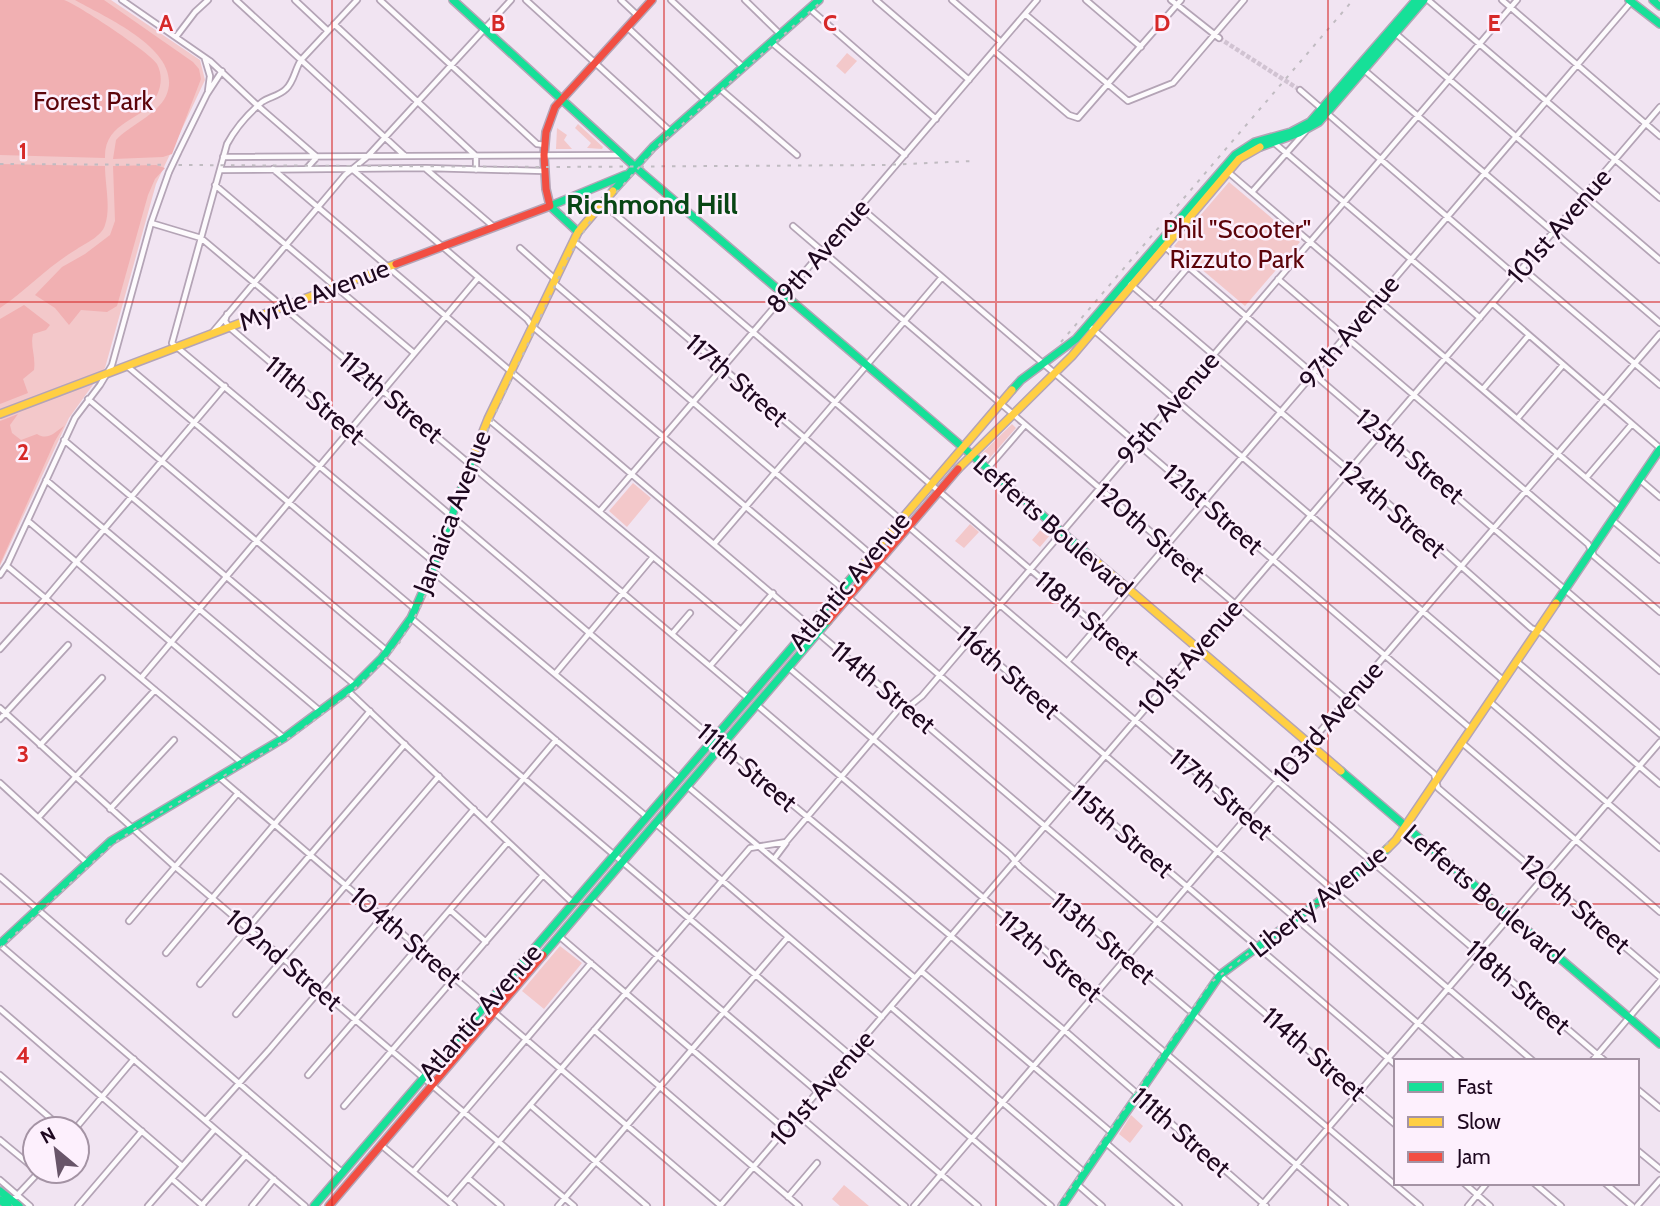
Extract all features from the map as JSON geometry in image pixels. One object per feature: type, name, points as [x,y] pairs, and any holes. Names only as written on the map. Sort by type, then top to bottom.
[{"type":"main road","name":"Lefferts Boulevard","points":[[453,0],[635,167],[784,296],[1660,1044]]},
{"type":"main road","points":[[578,233],[550,206],[544,155],[550,117],[561,99],[652,0]]},
{"type":"main road","name":"Atlantic Avenue","points":[[329,1206],[939,491],[971,455],[1055,373],[1242,148],[1305,132],[1393,32],[1416,0]]},
{"type":"main road","name":"Atlantic Avenue","points":[[1393,32],[1426,0]]},
{"type":"main road","points":[[1653,0],[1660,6]]},
{"type":"main road","name":"Jamaica Avenue","points":[[0,945],[86,862],[131,827],[284,738],[348,691],[385,655],[413,614],[488,419],[578,233],[602,202],[670,131],[817,1]]},
{"type":"main road","points":[[1630,1],[1660,24]]},
{"type":"main road","name":"Atlantic Avenue","points":[[1272,140],[1300,129],[1325,111]]},
{"type":"main road","name":"Myrtle Avenue","points":[[0,414],[628,174]]},
{"type":"main road","points":[[603,185],[612,192]]},
{"type":"main road","name":"Atlantic Avenue","points":[[314,1206],[1020,380],[1091,328]]},
{"type":"main road","name":"Liberty Avenue","points":[[1062,1206],[1220,975],[1389,848],[1660,448]]},
{"type":"main road","points":[[0,1191],[12,1203]]},
{"type":"main road","points":[[0,1200],[12,1203]]},
{"type":"street","points":[[122,0],[130,2],[222,71],[317,157]]},
{"type":"street","points":[[176,37],[208,0]]},
{"type":"street","points":[[236,0],[406,156]]},
{"type":"street","points":[[295,0],[328,31]]},
{"type":"street","points":[[356,0],[301,60],[284,92],[264,100],[233,133],[223,157],[173,343],[680,779]]},
{"type":"street","points":[[380,0],[537,144],[546,145]]},
{"type":"street","points":[[212,333],[345,175],[367,157],[511,0]]},
{"type":"street","points":[[526,0],[670,131]]},
{"type":"street","points":[[621,0],[638,16]]},
{"type":"street","points":[[671,0],[743,66]]},
{"type":"street","points":[[745,0],[780,34]]},
{"type":"street","points":[[876,0],[969,80]]},
{"type":"street","points":[[952,0],[1001,42]]},
{"type":"street","name":"89th Avenue","points":[[600,512],[1037,0]]},
{"type":"street","points":[[1086,0],[1141,47]]},
{"type":"street","points":[[1171,0],[1179,2],[1217,36]]},
{"type":"street","points":[[1025,14],[1128,101],[1173,83],[1217,36],[1244,0]]},
{"type":"street","points":[[1426,0],[1660,198]]},
{"type":"street","points":[[1502,0],[1660,136]]},
{"type":"street","name":"95th Avenue","points":[[774,859],[898,710],[917,701],[970,640],[1517,0]]},
{"type":"street","name":"97th Avenue","points":[[1067,662],[1630,1]]},
{"type":"street","points":[[994,51],[1074,118],[1082,116],[1179,2]]},
{"type":"street","points":[[810,9],[936,119]]},
{"type":"street","points":[[334,24],[477,156]]},
{"type":"street","points":[[627,27],[705,100]]},
{"type":"street","points":[[1393,32],[1660,260]]},
{"type":"street","points":[[771,42],[905,155]]},
{"type":"street","points":[[202,55],[210,76],[207,94]]},
{"type":"street","points":[[1362,68],[1660,323]]},
{"type":"street","points":[[0,575],[7,566],[75,418],[108,373],[151,223],[169,172],[207,94],[222,71]]},
{"type":"street","points":[[719,88],[797,155]]},
{"type":"street","points":[[1300,90],[1516,276]]},
{"type":"street","name":"101st Avenue","points":[[721,1206],[1660,107]]},
{"type":"street","points":[[1252,192],[1305,132]]},
{"type":"street","points":[[1272,140],[1480,318]]},
{"type":"street","points":[[223,157],[622,155]]},
{"type":"street","points":[[476,170],[477,156]]},
{"type":"street","points":[[306,169],[317,157]]},
{"type":"street","points":[[220,170],[426,168],[544,171]]},
{"type":"street","points":[[426,168],[494,227]]},
{"type":"street","name":"114th Street","points":[[273,169],[1394,1123]]},
{"type":"street","points":[[352,169],[532,326],[842,588]]},
{"type":"street","points":[[1226,169],[1620,507]]},
{"type":"street","points":[[215,186],[414,353]]},
{"type":"street","name":"118th Street","points":[[602,202],[1603,1059]]},
{"type":"street","name":"121st Street","points":[[860,207],[1471,729]]},
{"type":"street","name":"112th Street","points":[[151,223],[201,238],[749,699]]},
{"type":"street","name":"120th Street","points":[[793,226],[1434,774],[1438,788],[1660,979]]},
{"type":"street","name":"117th Street","points":[[573,241],[901,520]]},
{"type":"street","name":"125th Street","points":[[1162,244],[1660,671]]},
{"type":"street","name":"116th Street","points":[[520,248],[693,402],[1460,1059]]},
{"type":"street","points":[[1155,306],[1188,267]]},
{"type":"street","points":[[1522,268],[1660,385]]},
{"type":"street","points":[[715,544],[942,277]]},
{"type":"street","points":[[141,678],[478,278]]},
{"type":"street","points":[[1278,279],[1588,544],[1594,556],[1660,612]]},
{"type":"street","name":"124th Street","points":[[1129,283],[1660,734]]},
{"type":"street","points":[[1492,303],[1660,448]]},
{"type":"street","points":[[227,314],[226,323],[229,327]]},
{"type":"street","name":"111th Street","points":[[229,327],[722,746],[1064,1030],[1263,1205]]},
{"type":"street","points":[[1091,328],[1503,680]]},
{"type":"street","name":"103rd Avenue","points":[[915,1206],[1660,334]]},
{"type":"street","points":[[1483,389],[1529,335]]},
{"type":"street","points":[[1517,419],[1563,365]]},
{"type":"street","points":[[126,366],[289,503],[556,740],[648,817]]},
{"type":"street","points":[[0,649],[225,386]]},
{"type":"street","points":[[88,399],[257,541],[524,778],[850,1055]]},
{"type":"street","points":[[488,419],[741,630]]},
{"type":"street","points":[[1586,478],[1632,424]]},
{"type":"street","points":[[987,469],[1025,425]]},
{"type":"street","points":[[64,440],[355,685]]},
{"type":"street","points":[[1639,479],[1660,497]]},
{"type":"street","points":[[46,480],[321,712]]},
{"type":"street","points":[[1612,520],[1660,560]]},
{"type":"street","points":[[28,521],[284,738]]},
{"type":"street","name":"117th Street","points":[[909,527],[1531,1059]]},
{"type":"street","points":[[555,674],[653,557]]},
{"type":"street","points":[[7,566],[242,763]]},
{"type":"street","points":[[710,666],[773,593]]},
{"type":"street","name":"115th Street","points":[[849,598],[1394,1063]]},
{"type":"street","points":[[672,634],[690,612]]},
{"type":"street","points":[[0,719],[68,645]]},
{"type":"street","points":[[1516,661],[1660,784]]},
{"type":"street","name":"113th Street","points":[[789,668],[1394,1184]]},
{"type":"street","points":[[40,745],[102,678]]},
{"type":"street","points":[[38,818],[155,690]]},
{"type":"street","points":[[348,691],[573,904]]},
{"type":"street","points":[[1489,701],[1660,848]]},
{"type":"street","name":"112th Street","points":[[757,705],[1345,1206]]},
{"type":"street","name":"102nd Street","points":[[0,708],[175,866],[574,1206]]},
{"type":"street","points":[[166,953],[370,711]]},
{"type":"street","points":[[110,809],[174,740]]},
{"type":"street","points":[[487,822],[556,740]]},
{"type":"street","points":[[1263,1205],[1542,876],[1660,742]]},
{"type":"street","points":[[1461,743],[1660,912]]},
{"type":"street","points":[[200,984],[405,744]]},
{"type":"street","name":"104th Street","points":[[219,776],[721,1206]]},
{"type":"street","points":[[236,1014],[439,776]]},
{"type":"street","points":[[0,783],[86,862]]},
{"type":"street","points":[[687,786],[915,978]]},
{"type":"street","points":[[129,921],[238,793]]},
{"type":"street","points":[[206,1120],[474,809]]},
{"type":"street","points":[[655,823],[882,1017]]},
{"type":"street","points":[[308,1075],[508,842]]},
{"type":"street","points":[[448,1201],[750,848],[786,842]]},
{"type":"street","points":[[344,1106],[542,875]]},
{"type":"street","points":[[0,877],[343,1173]]},
{"type":"street","points":[[591,899],[818,1092]]},
{"type":"street","points":[[450,910],[486,942]]},
{"type":"street","points":[[559,936],[786,1129]]},
{"type":"street","points":[[558,1206],[788,937]]},
{"type":"street","points":[[0,945],[305,1206]]},
{"type":"street","points":[[414,1171],[591,963]]},
{"type":"street","points":[[921,971],[1112,1133]]},
{"type":"street","points":[[1594,1059],[1660,979]]},
{"type":"street","points":[[891,1007],[1085,1173]]},
{"type":"street","points":[[0,1009],[182,1166]]},
{"type":"street","points":[[594,1030],[799,1206]]},
{"type":"street","points":[[860,1043],[1051,1206]]},
{"type":"street","points":[[87,1115],[134,1059]]},
{"type":"street","points":[[0,1075],[47,1115]]},
{"type":"street","points":[[829,1079],[978,1206]]},
{"type":"street","points":[[1639,1091],[1660,1108]]},
{"type":"street","points":[[530,1105],[647,1206]]},
{"type":"street","points":[[798,1115],[905,1206]]},
{"type":"street","points":[[148,1206],[215,1129]]},
{"type":"street","points":[[78,1206],[142,1131]]},
{"type":"street","points":[[0,1140],[21,1158]]},
{"type":"street","points":[[1106,1143],[1179,1206]]},
{"type":"street","points":[[381,1145],[454,1206]]},
{"type":"street","points":[[1639,1152],[1660,1169]]},
{"type":"street","points":[[172,1179],[203,1205],[246,1155]]},
{"type":"street","points":[[788,1197],[817,1163]]},
{"type":"street","points":[[468,1178],[501,1206]]},
{"type":"street","points":[[0,1180],[12,1203]]},
{"type":"street","points":[[252,1206],[274,1180]]},
{"type":"street","points":[[1637,1206],[1660,1180]]},
{"type":"street","points":[[12,1203],[26,1185]]},
{"type":"street","points":[[1078,1185],[1102,1206]]},
{"type":"street","name":"113th Street","points":[[1396,1185],[1420,1206]]},
{"type":"street","points":[[1466,1185],[1490,1206]]},
{"type":"street","points":[[1468,1206],[1485,1185]]},
{"type":"street","points":[[1536,1185],[1560,1206]]},
{"type":"street","points":[[1607,1185],[1632,1206]]},
{"type":"street","points":[[12,1203],[30,1206]]},
{"type":"green space","name":"Forest Park","points":[[0,0],[111,0],[200,60],[205,80],[156,184],[105,368],[69,418],[0,566]]},
{"type":"green space","points":[[0,0],[64,0],[113,30],[157,64],[161,79],[157,95],[151,104],[111,136],[106,145],[105,158],[0,155]]},
{"type":"green space","points":[[75,0],[104,0],[193,62],[199,69],[201,79],[172,154],[163,157],[113,159],[116,140],[162,103],[169,80],[164,64],[154,50],[122,26]]},
{"type":"green space","points":[[847,53],[857,61],[845,74],[836,66]]},
{"type":"green space","points":[[578,124],[603,147],[602,149],[587,148],[591,143],[575,128]]},
{"type":"green space","points":[[557,128],[567,135],[564,140],[572,149],[556,149]]},
{"type":"green space","points":[[0,164],[105,166],[108,204],[107,218],[101,233],[66,256],[0,308]]},
{"type":"green space","points":[[156,165],[165,168],[155,179],[148,195],[117,306],[107,312],[81,310],[69,325],[55,308],[35,295],[62,267],[110,235],[115,221],[113,166]]},
{"type":"green space","name":"Phil \"Scooter\" Rizzuto Park","points":[[1229,182],[1300,242],[1245,306],[1174,246]]},
{"type":"green space","points":[[24,305],[50,325],[46,330],[33,334],[34,370],[23,379],[28,393],[0,404],[0,319]]},
{"type":"green space","points":[[18,414],[10,425],[12,433],[21,440],[37,434],[48,436],[64,426],[0,564],[0,421]]},
{"type":"green space","points":[[1012,424],[1016,428],[988,460],[981,454]]},
{"type":"green space","points":[[633,483],[651,498],[627,527],[609,511]]},
{"type":"green space","points":[[970,524],[979,532],[964,548],[955,541]]},
{"type":"green space","points":[[1043,527],[1051,534],[1040,547],[1032,540]]},
{"type":"green space","points":[[560,946],[582,963],[544,1009],[522,991]]},
{"type":"green space","points":[[1131,1115],[1143,1126],[1130,1143],[1119,1134]]},
{"type":"green space","points":[[844,1185],[869,1206],[840,1206],[832,1199]]},
{"type":"tunnel","points":[[1219,38],[1300,90]]},
{"type":"railway","points":[[0,948],[113,844],[146,821],[296,734],[348,695],[400,642],[421,606],[477,453],[567,260],[589,223],[661,143],[823,0]]},
{"type":"railway","points":[[1061,342],[1353,0]]},
{"type":"railway","points":[[0,164],[554,167],[884,165],[973,161]]},
{"type":"railway","points":[[1058,1206],[1209,984],[1374,856],[1392,839]]},
{"type":"traffic: fast","points":[[453,0],[642,173],[1097,562]]},
{"type":"traffic: fast","points":[[613,191],[653,147],[819,0]]},
{"type":"traffic: fast","points":[[1012,390],[1021,380],[1076,339],[1235,155],[1255,142],[1291,132],[1310,122],[1416,0]]},
{"type":"traffic: fast","points":[[1260,147],[1299,133],[1319,122],[1424,0]]},
{"type":"traffic: fast","points":[[1629,0],[1660,24]]},
{"type":"traffic: fast","points":[[1653,0],[1660,6]]},
{"type":"traffic: fast","points":[[578,232],[550,206],[625,175]]},
{"type":"traffic: fast","points":[[1556,603],[1660,449]]},
{"type":"traffic: fast","points":[[0,944],[111,841],[284,738],[355,685],[382,658],[411,618],[432,571],[474,454]]},
{"type":"traffic: fast","points":[[314,1206],[865,562]]},
{"type":"traffic: fast","points":[[543,955],[828,621]]},
{"type":"traffic: fast","points":[[1341,771],[1660,1044]]},
{"type":"traffic: fast","points":[[1062,1206],[1220,975],[1387,849]]},
{"type":"traffic: fast","points":[[0,1191],[19,1206]]},
{"type":"traffic: fast","points":[[0,1200],[8,1206]]},
{"type":"traffic: slow","points":[[958,469],[1072,356],[1239,159],[1260,147]]},
{"type":"traffic: slow","points":[[474,454],[488,419],[578,232],[613,191]]},
{"type":"traffic: slow","points":[[0,414],[396,264]]},
{"type":"traffic: slow","points":[[865,562],[1012,390]]},
{"type":"traffic: slow","points":[[1097,562],[1341,771]]},
{"type":"traffic: slow","points":[[1387,849],[1396,840],[1556,603]]},
{"type":"traffic: jam","points":[[396,264],[550,206],[544,155],[546,132],[555,107],[652,0]]},
{"type":"traffic: jam","points":[[828,621],[958,469]]},
{"type":"traffic: jam","points":[[329,1206],[543,955]]},
{"type":"district","name":"Richmond Hill","points":[[652,204]]}]
